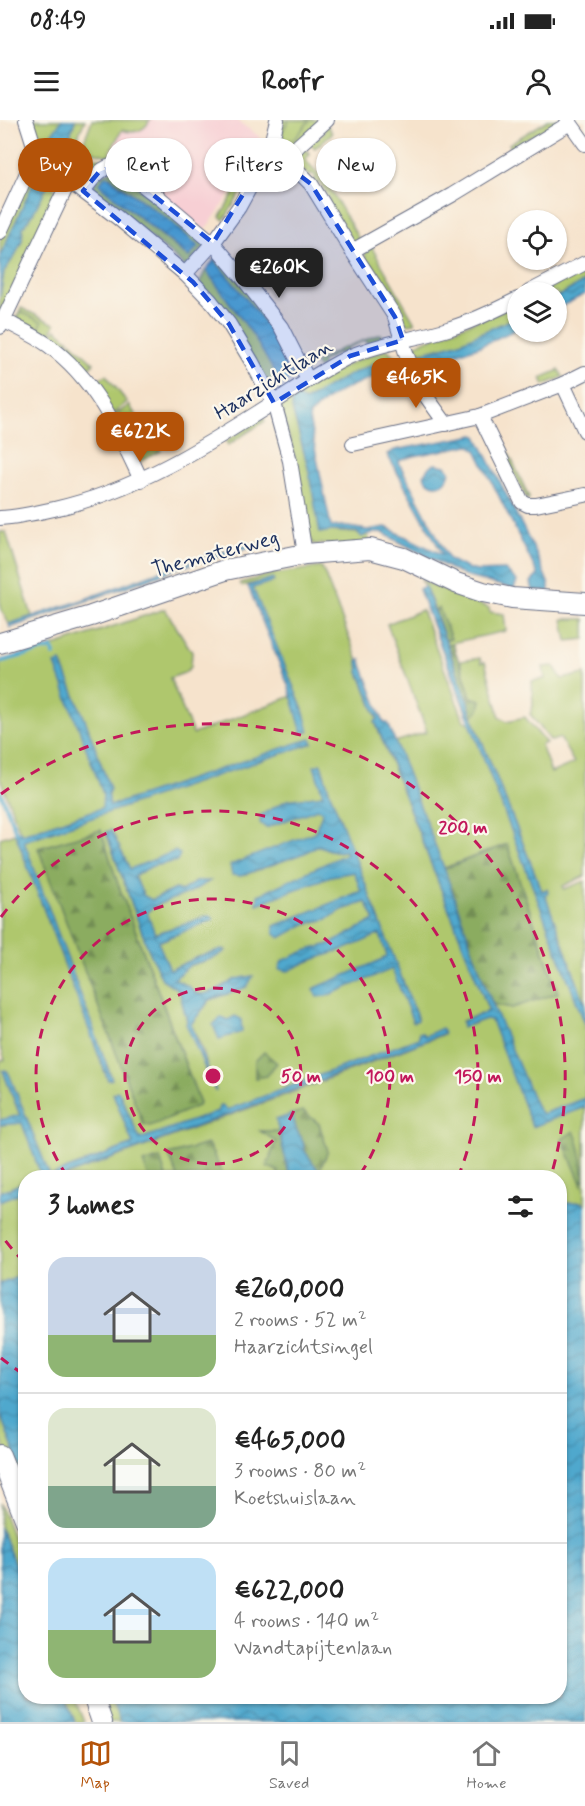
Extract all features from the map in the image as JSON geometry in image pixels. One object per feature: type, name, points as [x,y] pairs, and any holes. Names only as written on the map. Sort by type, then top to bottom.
[{"type":"street","points":[[26,120],[32,138]]},
{"type":"street","points":[[272,138],[277,120]]},
{"type":"street","points":[[304,141],[327,120]]},
{"type":"street","points":[[352,251],[452,195],[569,121],[585,144]]},
{"type":"street","points":[[93,179],[99,172],[116,165],[213,243],[281,327],[308,380]]},
{"type":"street","points":[[304,176],[396,317],[415,377],[446,424]]},
{"type":"street","points":[[0,232],[18,192]]},
{"type":"street","points":[[64,192],[2,324],[47,344],[82,376],[111,418],[141,480]]},
{"type":"street","points":[[84,192],[184,274],[210,300],[229,324],[274,403],[290,461],[306,554]]},
{"type":"street","points":[[184,274],[213,243],[247,192]]},
{"type":"street","points":[[549,282],[585,263]]},
{"type":"street","name":"Haarzichtlaan","points":[[0,518],[16,517],[82,503],[141,480],[187,456],[350,356],[376,346],[404,345],[491,313],[507,305]]},
{"type":"street","points":[[353,444],[480,416],[563,384],[585,373]]},
{"type":"street","points":[[563,384],[585,431]]},
{"type":"street","points":[[480,416],[522,502],[536,505],[585,495]]},
{"type":"street","name":"Thematerweg","points":[[0,643],[91,616],[225,570],[306,554],[370,549],[404,558],[483,592],[512,598],[585,603]]},
{"type":"street","points":[[0,1455],[18,1501]]},
{"type":"street","points":[[96,1704],[102,1722]]},
{"type":"highlighted area","points":[[269,152],[311,184],[395,317],[403,340],[350,356],[274,403],[229,324],[193,282],[83,191],[99,172],[116,165],[213,243]]},
{"type":"shaded area","points":[[128,120],[236,120],[260,137],[204,138],[204,192],[232,192],[205,230],[157,192],[192,192],[192,138],[117,138]]},
{"type":"green space","points":[[32,120],[62,120],[65,138],[38,138]]},
{"type":"green space","points":[[75,120],[85,120],[78,138],[69,138]]},
{"type":"green space","points":[[92,120],[150,120],[138,131],[122,130],[118,138],[105,138],[105,155],[93,152],[93,138],[85,138]]},
{"type":"green space","points":[[283,120],[320,120],[301,138],[278,138]]},
{"type":"green space","points":[[289,120],[310,120],[295,138],[284,138],[282,131]]},
{"type":"green space","points":[[548,120],[558,120],[551,129],[549,126],[521,142],[523,145],[513,151],[509,144]]},
{"type":"green space","points":[[327,125],[332,133],[326,138],[318,138],[325,132],[323,129]]},
{"type":"green space","points":[[314,136],[316,138],[315,148],[308,142]]},
{"type":"green space","points":[[304,148],[310,154],[305,160],[316,172],[316,178],[312,173],[309,176],[304,171]]},
{"type":"green space","points":[[93,156],[105,160],[105,168],[93,176]]},
{"type":"green space","points":[[105,173],[105,182],[101,186],[105,192],[108,192],[188,257],[197,246],[170,221],[130,192],[144,192],[207,243],[186,267],[134,223],[92,192],[97,177]]},
{"type":"green space","points":[[22,192],[30,192],[0,256],[0,241]]},
{"type":"green space","points":[[44,192],[55,192],[56,195],[0,318],[0,297],[4,272],[22,240],[23,227]]},
{"type":"green space","points":[[235,192],[242,192],[224,220],[220,217]]},
{"type":"green space","points":[[325,192],[332,192],[361,243],[353,243],[327,201],[330,199]]},
{"type":"green space","points":[[371,246],[415,323],[403,325],[399,315],[402,314],[393,296],[390,297],[387,293],[390,290],[372,265],[369,266],[365,261],[365,252]]},
{"type":"green space","points":[[218,257],[259,303],[299,370],[292,378],[287,363],[270,332],[214,260]]},
{"type":"green space","points":[[585,269],[585,281],[567,291],[567,282],[560,282]]},
{"type":"green space","points":[[206,270],[253,335],[282,385],[272,388],[200,282]]},
{"type":"green space","points":[[21,308],[55,324],[47,341],[14,322]]},
{"type":"green space","points":[[507,309],[507,321],[458,343],[416,354],[416,344]]},
{"type":"green space","points":[[21,312],[42,322],[38,331],[17,320]]},
{"type":"green space","points":[[56,329],[69,340],[60,350],[49,342]]},
{"type":"green space","points":[[381,334],[382,338],[367,343],[366,340],[346,348],[347,352],[341,354],[339,352],[321,362],[322,365],[318,368],[315,363],[339,350]]},
{"type":"green space","points":[[71,342],[94,363],[84,373],[62,352]]},
{"type":"green space","points":[[387,349],[395,357],[348,376],[305,401],[301,400],[292,409],[308,467],[330,531],[368,534],[370,546],[313,544],[306,522],[298,471],[280,407],[331,373]]},
{"type":"green space","points":[[559,370],[563,377],[544,385],[541,378]]},
{"type":"green space","points":[[106,375],[127,402],[113,414],[93,384]]},
{"type":"green space","points":[[129,405],[137,417],[120,427],[114,416]]},
{"type":"green space","points":[[263,417],[265,421],[228,445],[226,441]]},
{"type":"green space","points":[[492,417],[529,497],[529,499],[488,421]]},
{"type":"green space","points":[[143,418],[161,451],[137,463],[121,429]]},
{"type":"green space","points":[[0,532],[6,532],[32,616],[9,624],[0,607]]},
{"type":"green space","points":[[322,567],[358,661],[359,672],[378,720],[375,722],[489,1011],[462,1021],[464,1027],[491,1019],[532,1126],[585,1107],[585,1205],[581,1202],[567,1203],[567,1170],[320,1170],[327,1151],[319,1124],[303,1111],[276,1120],[279,1131],[261,1131],[276,1141],[267,1166],[276,1170],[221,1170],[208,1144],[169,1155],[175,1170],[163,1170],[159,1158],[144,1163],[146,1170],[81,1170],[444,1034],[425,1036],[419,1033],[419,1038],[227,1110],[222,1105],[217,1112],[140,1139],[119,1092],[113,1093],[133,1144],[66,1170],[48,1170],[9,1074],[5,1070],[3,1071],[20,1116],[0,1120],[0,1061],[5,1060],[0,1046],[0,838],[15,833],[108,1080],[112,1079],[23,841],[312,743],[311,739],[110,806],[108,793],[110,789],[61,662],[103,794],[103,808],[21,834],[0,778],[0,661],[54,646],[165,609],[192,652],[191,667],[184,673],[170,678],[193,734],[292,696],[302,732],[308,732],[303,710],[252,588],[273,579],[242,586],[240,583],[272,574]],"holes":[[[321,764],[418,1020],[413,1022],[392,968],[326,996],[387,956],[380,934],[288,971],[305,951],[330,944],[375,920],[366,902],[342,910],[327,919],[305,924],[274,926],[362,891],[354,872],[331,876],[346,854],[345,851],[315,846],[306,852],[241,876],[300,838],[315,832],[323,811],[316,809],[266,828],[261,823],[261,815],[287,800],[323,795]],[[111,830],[130,869],[177,861],[152,866],[134,876],[144,896],[151,900],[175,889],[181,891],[197,881],[189,893],[159,904],[146,912],[154,934],[210,915],[214,919],[158,942],[170,970],[196,958],[226,950],[214,958],[190,965],[174,979],[197,994],[204,994],[215,991],[236,979],[252,976],[247,987],[210,1000],[191,1024],[202,1048],[215,1091],[187,1021],[179,990],[162,979],[147,946],[106,833]],[[101,831],[118,884],[199,1100],[198,1106],[143,1123],[39,848]]]},
{"type":"green space","points":[[420,580],[489,608],[490,612],[504,614],[506,631],[447,644],[445,640],[450,639],[439,609],[435,610]]},
{"type":"green space","points":[[439,608],[451,639],[445,640],[435,610]]},
{"type":"green space","points":[[422,610],[464,721],[471,723],[585,1024],[585,1098],[542,1114],[537,1108],[504,1034],[493,1004],[512,1008],[558,992],[507,844],[444,868],[395,742],[427,732],[387,624]]},
{"type":"green space","points":[[563,619],[585,619],[585,639],[567,641]]},
{"type":"green space","points":[[447,644],[453,644],[471,697],[481,700],[479,710],[472,716],[467,699]]},
{"type":"green space","points":[[480,658],[481,663],[485,662],[500,717],[507,721],[525,717],[546,743],[541,745],[551,773],[574,763],[560,738],[551,741],[530,714],[533,706],[532,681],[545,679],[543,667],[554,666],[562,679],[585,674],[585,876],[563,886],[564,889],[585,881],[585,1004],[545,895],[547,889],[542,891],[472,716],[479,710],[471,697],[460,661]]},
{"type":"green space","points":[[101,830],[118,884],[199,1101],[198,1106],[150,1126],[143,1124],[38,848]]},
{"type":"green space","points":[[507,844],[558,993],[512,1008],[493,1004],[444,869]]},
{"type":"green space","points":[[264,1052],[277,1063],[266,1076],[255,1078],[255,1061]]},
{"type":"green space","points":[[303,1111],[319,1124],[328,1151],[320,1170],[304,1150],[303,1141],[296,1129],[292,1114]]},
{"type":"green space","points":[[22,1123],[39,1170],[18,1170],[18,1185],[0,1192],[0,1125]]},
{"type":"green space","points":[[260,1131],[279,1131],[288,1170],[276,1170],[267,1166],[276,1141]]},
{"type":"green space","points":[[574,1131],[582,1158],[582,1185],[562,1139]]},
{"type":"green space","points":[[208,1144],[221,1170],[175,1170],[169,1155]]},
{"type":"green space","points":[[160,1158],[164,1170],[146,1170],[143,1163]]},
{"type":"green space","points":[[18,1194],[18,1277],[0,1284],[0,1201]]},
{"type":"green space","points":[[0,1414],[18,1462],[18,1484],[0,1436]]},
{"type":"green space","points":[[0,1503],[18,1551],[18,1572],[0,1527]]},
{"type":"green space","points":[[68,1704],[77,1704],[84,1722],[75,1722]]},
{"type":"green space","points":[[103,1704],[113,1704],[120,1722],[109,1722]]},
{"type":"water","points":[[62,120],[75,120],[69,138],[48,138]]},
{"type":"water","points":[[105,177],[105,189],[100,183]]},
{"type":"water","points":[[29,192],[44,192],[23,227],[22,240],[4,272],[0,297],[0,256]]},
{"type":"water","points":[[108,192],[129,192],[170,221],[198,246],[189,257]]},
{"type":"water","points":[[214,260],[259,316],[279,347],[292,378],[282,385],[253,335],[206,270]]},
{"type":"water","points":[[585,281],[585,294],[567,304],[567,291]]},
{"type":"water","points":[[507,321],[507,334],[478,347],[420,365],[416,354],[458,343]]},
{"type":"water","points":[[395,357],[401,370],[340,391],[310,415],[331,527],[342,526],[367,530],[386,527],[443,555],[387,454],[395,450],[475,435],[535,551],[549,585],[549,591],[533,591],[531,582],[538,575],[476,450],[469,445],[414,456],[399,461],[399,463],[449,559],[477,571],[505,570],[517,581],[514,589],[464,576],[381,532],[362,537],[357,532],[320,533],[308,467],[292,401],[297,397],[305,401],[359,370]]},
{"type":"water","points":[[435,464],[446,466],[450,471],[447,480],[437,485],[425,479],[424,474],[429,467]]},
{"type":"water","points":[[282,539],[282,542],[249,548],[179,568],[10,628],[9,624],[171,567],[243,546]]},
{"type":"water","points":[[273,578],[274,581],[253,588],[303,710],[309,731],[304,733],[288,685],[248,586]]},
{"type":"water","points":[[425,586],[471,714],[542,891],[547,889],[548,892],[545,895],[585,1004],[585,1024],[419,589]]},
{"type":"water","points":[[361,659],[384,723],[388,723],[444,868],[487,991],[537,1108],[542,1114],[585,1098],[585,1107],[532,1127],[491,1020],[486,1019],[463,1027],[462,1022],[489,1011],[375,721],[378,719],[359,672],[358,661]]},
{"type":"water","points":[[61,662],[110,789],[108,793],[110,806],[297,743],[311,739],[313,743],[24,841],[112,1079],[108,1080],[15,833],[20,831],[22,834],[102,808],[103,794],[55,664]]},
{"type":"water","points":[[321,764],[418,1020],[413,1022],[392,969],[326,996],[317,997],[313,989],[387,956],[380,934],[288,971],[279,969],[282,961],[330,944],[375,920],[366,902],[342,910],[327,919],[305,924],[280,938],[274,933],[274,926],[361,891],[354,872],[331,876],[257,904],[258,895],[346,854],[345,851],[330,850],[319,846],[241,876],[232,875],[230,865],[315,832],[323,811],[317,809],[266,828],[260,823],[261,815],[287,800],[323,795],[314,766]]},
{"type":"water","points":[[111,830],[130,869],[175,851],[180,854],[177,861],[152,866],[134,876],[144,896],[152,900],[175,889],[182,891],[197,881],[210,881],[189,893],[159,904],[147,912],[155,934],[210,915],[214,919],[158,942],[170,970],[196,958],[224,949],[226,951],[214,958],[190,965],[174,979],[197,994],[204,994],[215,991],[236,979],[253,976],[247,987],[210,1000],[191,1024],[216,1091],[186,1024],[179,990],[162,979],[147,946],[106,832]]},
{"type":"water","points":[[235,1016],[241,1019],[242,1032],[219,1039],[213,1025],[221,1017],[228,1020]]},
{"type":"water","points":[[442,1028],[444,1033],[81,1170],[66,1170],[133,1144],[113,1093],[117,1091],[140,1139],[217,1112],[220,1105],[227,1110],[419,1038],[421,1032],[425,1036]]},
{"type":"water","points":[[3,1071],[9,1074],[48,1170],[39,1170],[22,1123],[0,1125],[0,1120],[20,1115]]},
{"type":"water","points":[[292,1114],[296,1129],[303,1141],[304,1150],[318,1170],[288,1170],[276,1120]]},
{"type":"water","points":[[18,1185],[18,1194],[0,1201],[0,1192]]},
{"type":"water","points":[[581,1202],[585,1205],[585,1722],[120,1722],[113,1704],[567,1704],[567,1203]]},
{"type":"water","points":[[18,1277],[18,1462],[0,1414],[0,1284]]},
{"type":"water","points":[[0,1527],[18,1572],[18,1704],[68,1704],[75,1722],[0,1722]]},
{"type":"waterway","points":[[2,661],[52,648],[54,655]]},
{"type":"waterway","points":[[0,791],[16,832]]}]
